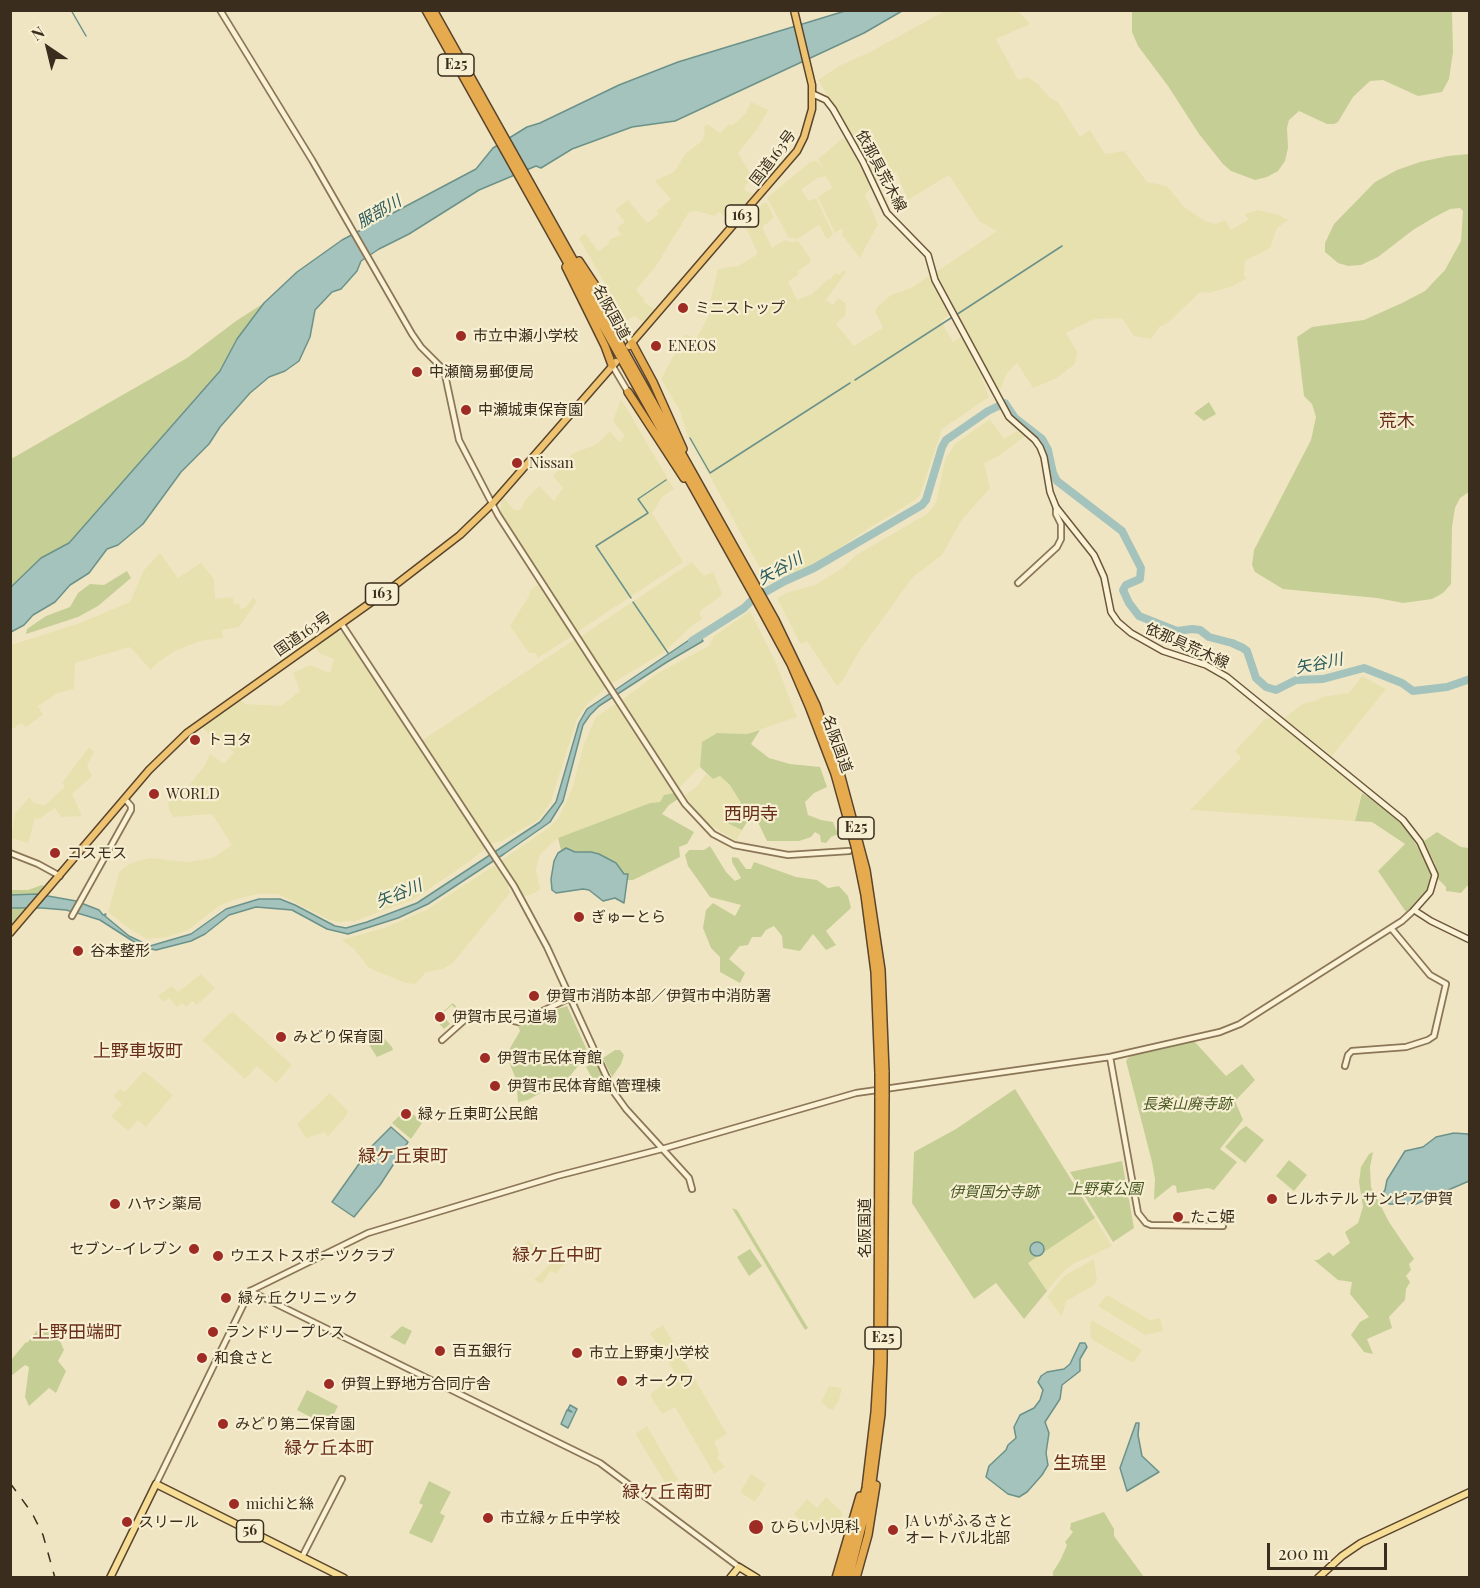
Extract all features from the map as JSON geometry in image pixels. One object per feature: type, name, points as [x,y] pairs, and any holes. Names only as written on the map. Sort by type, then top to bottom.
[{"type":"highway","name":"E25","points":[[426,10],[490,117]]},
{"type":"highway","name":"E25","points":[[433,10],[490,117]]},
{"type":"highway","name":"国道163号","points":[[631,345],[797,151],[810,123],[813,94],[794,11]]},
{"type":"highway","points":[[490,117],[549,225],[614,363]]},
{"type":"highway","points":[[549,225],[620,323]]},
{"type":"highway","name":"名阪国道","points":[[549,225],[709,515],[756,592]]},
{"type":"highway","name":"名阪国道","points":[[549,225],[723,526],[761,602],[797,664],[833,749],[855,821],[866,870],[879,945],[883,997],[883,1362],[879,1437],[866,1513],[849,1578]]},
{"type":"highway","points":[[631,345],[723,526]]},
{"type":"highway","name":"国道163号","points":[[10,933],[148,770],[187,733],[429,560],[460,535],[492,504],[614,363]]},
{"type":"highway","points":[[628,392],[709,515]]},
{"type":"highway","name":"名阪国道","points":[[843,1578],[866,1488],[876,1390],[882,1096]]},
{"type":"highway","points":[[836,1578],[865,1473],[876,1390]]},
{"type":"highway","points":[[856,1578],[872,1515],[879,1437]]},
{"type":"main road","name":"依那具荒木線","points":[[813,94],[826,100],[832,109],[863,162],[887,213],[928,255],[935,280],[1013,423],[1040,447],[1050,492],[1056,507],[1094,555],[1104,577],[1111,612],[1118,622],[1131,633],[1163,651],[1206,665],[1227,677],[1397,814],[1410,828],[1426,852],[1435,875],[1430,892],[1414,910]]},
{"type":"main road","points":[[1414,910],[1470,940]]},
{"type":"main road","points":[[110,1578],[156,1484]]},
{"type":"main road","name":"56","points":[[156,1484],[344,1578]]},
{"type":"main road","points":[[1318,1578],[1342,1556],[1366,1539],[1470,1492]]},
{"type":"main road","points":[[730,1578],[740,1567],[757,1578]]},
{"type":"street","points":[[220,10],[421,346],[444,370],[459,440],[492,504],[685,804],[713,834],[734,845],[788,855],[849,851]]},
{"type":"street","points":[[620,323],[631,345]]},
{"type":"street","points":[[614,363],[628,392]]},
{"type":"street","points":[[1018,583],[1057,547],[1061,539],[1061,524],[1056,514],[1056,507]]},
{"type":"street","points":[[341,623],[498,861],[547,947],[613,1090],[626,1109],[689,1178],[692,1189]]},
{"type":"street","points":[[72,916],[131,810],[131,806],[125,799]]},
{"type":"street","points":[[10,853],[60,876]]},
{"type":"street","points":[[156,1484],[250,1291],[374,1230],[557,1176],[662,1149],[856,1093],[1110,1057],[1232,1029],[1391,928],[1414,910]]},
{"type":"street","points":[[1345,1066],[1352,1050],[1406,1047],[1434,1036],[1446,984],[1430,975],[1391,928]]},
{"type":"street","points":[[442,1040],[475,1013],[519,1022],[570,998]]},
{"type":"street","points":[[1110,1057],[1138,1213],[1144,1221],[1151,1225],[1223,1226]]},
{"type":"street","points":[[250,1291],[600,1463],[740,1567]]},
{"type":"street","points":[[302,1557],[342,1479]]},
{"type":"shaded area","points":[[945,11],[1018,11],[1030,24],[996,39],[1018,80],[1028,77],[1039,85],[1050,98],[1058,102],[1080,137],[1090,130],[1105,154],[1124,151],[1147,182],[1167,186],[1184,207],[1205,221],[1216,224],[1225,220],[1231,230],[1248,220],[1245,214],[1258,210],[1279,215],[1288,220],[1277,228],[1270,248],[1245,261],[1244,275],[1247,278],[1233,286],[1209,293],[1200,292],[1169,322],[1159,327],[1151,339],[1134,336],[1122,318],[1095,319],[1066,333],[1077,351],[1075,364],[1057,378],[1033,388],[1017,363],[1007,373],[1001,388],[996,388],[936,272],[997,231],[979,221],[949,175],[908,200],[896,171],[890,177],[875,182],[854,139],[818,80],[839,66],[870,52]]},
{"type":"shaded area","points":[[751,102],[768,110],[758,128],[738,153],[753,178],[744,190],[753,194],[731,221],[719,212],[715,216],[697,211],[689,212],[656,266],[636,290],[645,300],[644,302],[656,310],[644,323],[634,316],[626,321],[579,238],[585,233],[598,251],[608,245],[610,239],[621,235],[617,228],[625,222],[615,210],[628,200],[647,223],[659,214],[657,211],[671,199],[655,181],[675,171],[685,154],[702,141],[705,133],[703,128],[707,124],[720,133],[745,114]]},
{"type":"shaded area","points":[[842,139],[846,139],[871,188],[865,195],[878,224],[860,258],[842,235],[843,228],[835,233],[818,197],[832,188],[826,176],[817,178],[801,190],[809,201],[816,198],[833,234],[827,240],[819,225],[797,239],[789,238],[767,198],[810,162],[817,161],[824,169],[818,159]]},
{"type":"shaded area","points":[[763,203],[767,203],[774,218],[762,227],[772,248],[785,240],[798,241],[811,259],[810,263],[798,271],[799,274],[788,282],[797,300],[812,294],[835,273],[839,275],[844,270],[847,271],[826,300],[833,305],[838,298],[846,304],[845,316],[836,324],[854,346],[883,328],[875,311],[877,307],[891,295],[911,288],[929,276],[950,314],[941,321],[953,342],[961,337],[980,373],[989,397],[942,429],[920,495],[915,500],[818,562],[768,583],[688,436],[680,411],[661,379],[685,334],[696,339],[708,317],[718,269],[738,266],[758,254],[746,227]]},
{"type":"shaded area","points":[[621,399],[674,489],[663,496],[652,513],[683,562],[577,632],[500,513],[502,500],[504,498],[514,510],[520,510],[526,499],[539,486],[554,501],[563,488],[553,476],[572,454],[597,444],[610,431],[619,442],[625,436],[613,421]]},
{"type":"shaded area","points":[[990,419],[1004,439],[1017,431],[1025,436],[999,456],[984,463],[990,488],[961,521],[942,555],[913,577],[859,651],[843,680],[837,686],[807,641],[802,644],[799,641],[777,598],[815,585],[841,569],[856,555],[927,514],[936,503],[945,460],[955,444]]},
{"type":"shaded area","points":[[160,553],[178,578],[201,563],[214,579],[215,599],[233,597],[234,604],[240,604],[240,609],[245,608],[253,598],[257,601],[239,627],[222,630],[223,638],[200,641],[175,651],[151,670],[130,647],[75,663],[74,689],[58,693],[38,706],[43,715],[26,727],[21,723],[11,730],[11,645],[80,623],[130,602],[144,570]]},
{"type":"shaded area","points":[[692,562],[704,576],[713,572],[722,593],[721,596],[700,611],[702,619],[664,652],[611,684],[580,637]]},
{"type":"shaded area","points":[[538,585],[572,636],[538,658],[535,653],[529,653],[510,626],[529,596],[530,590]]},
{"type":"shaded area","points":[[750,611],[775,661],[797,717],[747,734],[717,733],[702,742],[700,767],[679,788],[622,700],[658,673],[709,646],[714,636]]},
{"type":"shaded area","points":[[335,631],[343,633],[486,848],[414,899],[355,921],[330,920],[278,894],[258,894],[219,906],[188,930],[167,937],[147,939],[130,929],[108,912],[119,873],[124,867],[151,858],[186,862],[208,859],[232,845],[212,814],[173,817],[169,810],[168,801],[187,791],[210,754],[224,764],[234,752],[217,738],[212,737],[201,726],[239,698],[245,704],[281,706],[300,691],[293,673],[310,665],[330,673],[334,659],[319,653],[315,646]]},
{"type":"shaded area","points":[[574,640],[606,688],[587,704],[577,719],[551,801],[545,811],[538,820],[502,841],[489,844],[421,741]]},
{"type":"shaded area","points":[[1362,676],[1386,689],[1332,756],[1284,718],[1304,703],[1316,701],[1322,697],[1349,693]]},
{"type":"shaded area","points":[[615,704],[673,793],[664,795],[660,802],[650,803],[558,838],[540,854],[536,870],[540,890],[523,896],[502,860],[550,827],[559,817],[572,789],[584,744],[596,717]]},
{"type":"shaded area","points":[[1274,718],[1360,789],[1355,821],[1190,810],[1241,758],[1235,751],[1265,719]]},
{"type":"shaded area","points":[[89,747],[94,752],[87,766],[92,776],[72,794],[82,816],[61,817],[55,808],[39,819],[35,818],[28,843],[11,838],[15,814],[29,797],[34,803],[45,805],[65,787],[62,783]]},
{"type":"shaded area","points":[[706,774],[713,779],[720,776],[731,785],[741,804],[729,824],[742,830],[736,841],[706,822],[685,796],[698,785]]},
{"type":"shaded area","points":[[495,865],[508,885],[510,893],[452,964],[442,969],[426,972],[416,984],[406,983],[369,968],[353,948],[342,940],[387,927],[428,909]]},
{"type":"shaded area","points":[[201,974],[215,988],[197,1005],[192,1001],[186,1007],[182,1003],[177,1007],[169,998],[164,1002],[158,996],[172,986],[178,992]]},
{"type":"shaded area","points":[[233,1012],[292,1065],[276,1083],[257,1066],[245,1079],[202,1040]]},
{"type":"shaded area","points":[[144,1071],[173,1095],[146,1127],[138,1120],[128,1131],[111,1116],[122,1104],[113,1096],[120,1089],[125,1092]]},
{"type":"shaded area","points":[[330,1093],[348,1111],[346,1116],[328,1137],[325,1132],[306,1138],[297,1124]]},
{"type":"shaded area","points":[[1095,1218],[1112,1246],[1073,1264],[1047,1291],[1028,1263]]},
{"type":"shaded area","points":[[528,1240],[541,1251],[535,1257],[519,1250]]},
{"type":"shaded area","points":[[552,1258],[564,1264],[556,1274],[550,1271],[542,1284],[534,1280],[549,1265]]},
{"type":"shaded area","points":[[1094,1259],[1097,1281],[1093,1286],[1066,1301],[1062,1317],[1047,1297],[1064,1276]]},
{"type":"shaded area","points":[[1107,1295],[1150,1320],[1160,1318],[1163,1331],[1145,1335],[1098,1306]]},
{"type":"shaded area","points":[[1092,1320],[1142,1350],[1133,1363],[1091,1339]]},
{"type":"shaded area","points":[[663,1325],[727,1434],[714,1442],[718,1450],[717,1458],[725,1467],[714,1474],[675,1407],[662,1414],[651,1397],[651,1393],[661,1387],[661,1381],[675,1373],[650,1333]]},
{"type":"shaded area","points":[[829,1386],[842,1388],[833,1410],[821,1402]]},
{"type":"shaded area","points":[[647,1426],[678,1480],[667,1486],[636,1435]]},
{"type":"shaded area","points":[[751,1474],[766,1484],[755,1502],[740,1492]]},
{"type":"shaded area","points":[[826,1497],[843,1513],[834,1537],[819,1521],[808,1527],[794,1514],[807,1499],[817,1508]]},
{"type":"green space","points":[[1132,11],[1452,11],[1453,52],[1449,79],[1442,92],[1418,96],[1383,80],[1370,81],[1353,97],[1338,122],[1334,124],[1327,124],[1299,111],[1289,120],[1285,161],[1278,171],[1255,180],[1231,171],[1199,134],[1168,86],[1138,46],[1132,32]]},
{"type":"green space","points":[[1469,154],[1470,491],[1460,498],[1455,508],[1452,527],[1451,584],[1443,593],[1432,599],[1403,603],[1377,598],[1283,589],[1255,572],[1252,565],[1254,550],[1311,440],[1316,417],[1312,404],[1304,396],[1297,337],[1312,327],[1364,320],[1425,291],[1445,270],[1461,241],[1463,211],[1460,208],[1450,209],[1433,218],[1378,257],[1361,265],[1348,266],[1338,263],[1325,252],[1325,243],[1334,224],[1375,182],[1397,170],[1420,162]]},
{"type":"green space","points":[[264,303],[237,339],[220,371],[119,487],[69,543],[41,558],[11,587],[11,459],[187,358]]},
{"type":"green space","points":[[1209,402],[1216,414],[1204,421],[1194,413]]},
{"type":"green space","points":[[127,571],[131,578],[98,606],[78,617],[26,634],[27,629],[46,616],[70,607],[78,593],[90,584],[104,585]]},
{"type":"green space","points":[[760,730],[751,744],[769,758],[790,764],[820,767],[827,787],[814,793],[805,802],[808,815],[833,822],[838,834],[826,843],[821,842],[820,835],[815,832],[811,837],[799,841],[767,841],[756,818],[749,819],[742,830],[729,824],[725,819],[741,803],[730,785],[720,776],[713,779],[700,767],[702,742],[717,733],[747,734]]},
{"type":"green space","points":[[673,793],[678,799],[662,814],[694,832],[687,844],[679,847],[680,857],[633,880],[627,880],[628,874],[624,874],[620,868],[591,852],[575,852],[566,848],[561,850],[558,838],[650,803],[660,802],[664,795]]},
{"type":"green space","points":[[1362,793],[1387,809],[1405,826],[1431,873],[1426,892],[1406,912],[1378,871],[1405,844],[1372,822],[1355,821]]},
{"type":"green space","points":[[1437,832],[1461,847],[1469,848],[1469,884],[1461,893],[1446,891],[1446,887],[1438,879],[1435,864],[1424,841]]},
{"type":"green space","points":[[710,846],[726,872],[735,881],[741,878],[732,862],[732,857],[738,858],[746,869],[751,869],[754,862],[796,877],[817,880],[828,888],[839,886],[848,896],[851,908],[826,931],[836,945],[826,950],[813,934],[800,951],[783,948],[782,936],[774,926],[766,930],[761,937],[752,937],[748,945],[740,946],[729,959],[745,973],[740,983],[720,972],[720,957],[711,948],[703,928],[706,910],[713,903],[735,916],[741,905],[710,897],[688,866],[685,855],[689,850],[704,850]]},
{"type":"green space","points":[[42,885],[46,887],[11,928],[11,890],[28,890]]},
{"type":"green space","name":"伊賀市民弓道場","points":[[453,1003],[462,1013],[460,1014],[452,1005],[442,1014],[450,1024],[444,1029],[435,1019]]},
{"type":"green space","points":[[567,1006],[590,1057],[582,1061],[570,1076],[528,1100],[518,1102],[516,1079],[506,1055],[520,1031],[518,1026]]},
{"type":"green space","points":[[380,1034],[393,1050],[377,1057],[369,1045]]},
{"type":"green space","name":"長楽山廃寺跡","points":[[1194,1041],[1226,1076],[1242,1064],[1255,1080],[1235,1101],[1243,1120],[1220,1149],[1237,1162],[1214,1190],[1208,1188],[1177,1193],[1176,1186],[1173,1185],[1154,1200],[1155,1179],[1152,1162],[1126,1061],[1135,1054]]},
{"type":"green space","points":[[615,1050],[620,1050],[624,1055],[612,1077],[603,1058]]},
{"type":"green space","points":[[592,1062],[596,1063],[606,1084],[602,1088],[595,1082],[587,1087],[586,1083],[592,1078],[586,1067]]},
{"type":"green space","name":"伊賀国分寺跡","points":[[1015,1089],[1095,1218],[1028,1263],[1047,1291],[1024,1319],[996,1283],[974,1299],[912,1203],[914,1152],[956,1129]]},
{"type":"green space","points":[[412,1113],[422,1123],[411,1139],[392,1123],[400,1115],[405,1120]]},
{"type":"green space","points":[[1246,1126],[1264,1140],[1245,1163],[1225,1147]]},
{"type":"green space","points":[[1373,1152],[1370,1167],[1371,1187],[1389,1222],[1414,1259],[1409,1264],[1411,1270],[1406,1276],[1410,1282],[1406,1289],[1405,1300],[1389,1317],[1392,1328],[1367,1339],[1373,1354],[1364,1352],[1351,1335],[1360,1322],[1369,1317],[1350,1294],[1352,1282],[1338,1280],[1314,1260],[1318,1260],[1329,1252],[1333,1256],[1350,1243],[1345,1232],[1358,1223],[1363,1207],[1359,1182],[1361,1167],[1369,1154]]},
{"type":"green space","points":[[1289,1160],[1307,1175],[1294,1191],[1276,1176]]},
{"type":"green space","name":"上野東公園","points":[[1122,1161],[1134,1228],[1113,1242],[1070,1172]]},
{"type":"green space","points":[[732,1208],[737,1210],[808,1328],[805,1330]]},
{"type":"green space","points":[[750,1249],[762,1266],[749,1276],[737,1257]]},
{"type":"green space","points":[[41,1326],[55,1329],[63,1335],[60,1341],[64,1350],[58,1361],[66,1371],[56,1393],[49,1388],[29,1406],[25,1397],[29,1367],[25,1365],[11,1376],[11,1360]]},
{"type":"green space","points":[[402,1326],[412,1331],[405,1345],[390,1337]]},
{"type":"green space","points":[[307,1390],[338,1406],[328,1426],[297,1410]]},
{"type":"green space","points":[[429,1481],[451,1492],[440,1513],[445,1516],[432,1543],[409,1533],[423,1505],[419,1503]]},
{"type":"green space","points":[[1104,1512],[1114,1529],[1114,1536],[1144,1577],[1053,1577],[1053,1572],[1067,1545],[1065,1542],[1073,1532],[1070,1529],[1071,1523]]},
{"type":"water","points":[[845,11],[902,11],[864,33],[675,121],[632,127],[572,149],[541,168],[536,166],[479,190],[361,261],[357,271],[341,289],[332,292],[315,310],[310,337],[299,361],[285,371],[269,377],[250,393],[220,427],[209,444],[181,472],[143,524],[118,545],[107,549],[89,573],[70,585],[55,602],[11,632],[11,587],[41,558],[69,543],[220,371],[237,339],[264,303],[297,272],[342,240],[476,169],[493,148],[527,127],[619,85],[678,62]]},
{"type":"water","points":[[698,634],[703,641],[599,706],[590,715],[583,725],[563,801],[550,822],[428,904],[398,918],[348,934],[327,929],[292,910],[256,907],[229,915],[205,934],[191,941],[156,950],[142,947],[100,920],[84,915],[66,910],[11,908],[11,895],[37,894],[76,901],[99,910],[103,915],[106,914],[105,916],[129,936],[150,946],[191,934],[226,909],[259,899],[280,899],[335,926],[346,928],[417,903],[540,822],[556,802],[579,723],[587,709]]},
{"type":"water","points":[[566,848],[575,852],[599,854],[616,863],[624,874],[628,874],[624,903],[615,898],[603,901],[589,890],[556,893],[552,890],[554,861],[558,853]]},
{"type":"water","points":[[391,1127],[408,1142],[380,1185],[354,1217],[332,1202],[371,1147]]},
{"type":"water","points":[[1454,1133],[1468,1134],[1469,1137],[1469,1181],[1416,1204],[1389,1204],[1381,1196],[1387,1180],[1405,1151],[1423,1147],[1436,1137]]},
{"type":"water","points":[[1037,1242],[1042,1244],[1044,1249],[1042,1254],[1037,1256],[1032,1254],[1030,1249],[1032,1244]]},
{"type":"water","points":[[1080,1343],[1085,1343],[1087,1347],[1080,1359],[1080,1371],[1062,1385],[1060,1399],[1045,1422],[1049,1433],[1046,1453],[1048,1465],[1027,1492],[1019,1497],[1008,1494],[986,1477],[989,1466],[1016,1438],[1014,1427],[1020,1415],[1034,1408],[1040,1400],[1043,1390],[1038,1382],[1041,1376],[1047,1372],[1064,1369],[1070,1364]]},
{"type":"water","points":[[570,1405],[577,1409],[568,1428],[561,1424],[567,1410],[572,1412],[568,1409]]},
{"type":"water","points":[[1136,1423],[1139,1423],[1138,1435],[1142,1456],[1159,1472],[1127,1491],[1120,1468]]},
{"type":"waterway","points":[[71,10],[86,36]]},
{"type":"waterway","points":[[956,315],[1062,246]]},
{"type":"waterway","points":[[855,380],[951,318]]},
{"type":"waterway","points":[[690,438],[710,473],[850,383]]},
{"type":"waterway","name":"矢谷川","points":[[692,641],[744,608],[753,599],[814,568],[922,505],[926,500],[946,440],[988,411],[1005,403],[1015,418],[1042,439],[1048,450],[1057,481],[1122,531],[1141,568],[1140,579],[1126,585],[1123,590],[1139,616],[1177,631],[1200,630],[1209,637],[1243,648],[1247,651],[1256,678],[1266,687],[1276,690],[1296,680],[1323,679],[1364,668],[1402,683],[1413,691],[1447,687],[1470,679]]},
{"type":"waterway","points":[[631,598],[596,546],[648,513],[638,499],[666,480]]},
{"type":"waterway","points":[[633,602],[668,653]]},
{"type":"railway","points":[[10,1483],[32,1513],[43,1535],[55,1578]]},
{"type":"place","name":"ミニストップ","points":[[683,308]]},
{"type":"place","name":"市立中瀬小学校","points":[[461,336]]},
{"type":"place","name":"ENEOS","points":[[656,346]]},
{"type":"place","name":"中瀬簡易郵便局","points":[[417,372]]},
{"type":"place","name":"中瀬城東保育園","points":[[466,410]]},
{"type":"place","name":"Nissan","points":[[517,463]]},
{"type":"place","name":"トヨタ","points":[[195,740]]},
{"type":"place","name":"WORLD","points":[[154,794]]},
{"type":"place","name":"コスモス","points":[[55,853]]},
{"type":"place","name":"ぎゅーとら","points":[[579,917]]},
{"type":"place","name":"谷本整形","points":[[78,951]]},
{"type":"place","name":"伊賀市消防本部／伊賀市中消防署","points":[[534,996]]},
{"type":"place","name":"伊賀市民弓道場","points":[[440,1017]]},
{"type":"place","name":"みどり保育園","points":[[281,1037]]},
{"type":"place","name":"伊賀市民体育館","points":[[485,1058]]},
{"type":"place","name":"伊賀市民体育館 管理棟","points":[[495,1086]]},
{"type":"place","name":"緑ヶ丘東町公民館","points":[[406,1114]]},
{"type":"place","name":"ヒルホテル サンピア伊賀","points":[[1272,1199]]},
{"type":"place","name":"ハヤシ薬局","points":[[115,1204]]},
{"type":"place","name":"たこ姫","points":[[1178,1217]]},
{"type":"place","name":"セブン-イレブン","points":[[194,1249]]},
{"type":"place","name":"ウエストスポーツクラブ","points":[[218,1256]]},
{"type":"place","name":"緑ヶ丘クリニック","points":[[226,1298]]},
{"type":"place","name":"ランドリープレス","points":[[213,1332]]},
{"type":"place","name":"百五銀行","points":[[440,1351]]},
{"type":"place","name":"市立上野東小学校","points":[[577,1353]]},
{"type":"place","name":"和食さと","points":[[202,1358]]},
{"type":"place","name":"オークワ","points":[[622,1381]]},
{"type":"place","name":"伊賀上野地方合同庁舎","points":[[329,1384]]},
{"type":"place","name":"みどり第二保育園","points":[[223,1424]]},
{"type":"place","name":"michiと絲","points":[[234,1504]]},
{"type":"place","name":"市立緑ヶ丘中学校","points":[[488,1518]]},
{"type":"place","name":"スリール","points":[[127,1522]]},
{"type":"place","name":"ひらい小児科","points":[[756,1527]]},
{"type":"place","name":"JA いがふるさと オートパル北部","points":[[893,1530]]},
{"type":"district","name":"荒木","points":[[1397,421]]},
{"type":"district","name":"西明寺","points":[[751,814]]},
{"type":"district","name":"上野車坂町","points":[[138,1051]]},
{"type":"district","name":"緑ケ丘東町","points":[[403,1156]]},
{"type":"district","name":"緑ケ丘中町","points":[[557,1255]]},
{"type":"district","name":"上野田端町","points":[[77,1332]]},
{"type":"district","name":"緑ケ丘本町","points":[[329,1448]]},
{"type":"district","name":"生琉里","points":[[1080,1463]]},
{"type":"district","name":"緑ケ丘南町","points":[[667,1492]]},
{"type":"water label","name":"服部川","points":[[379,212]]}]
